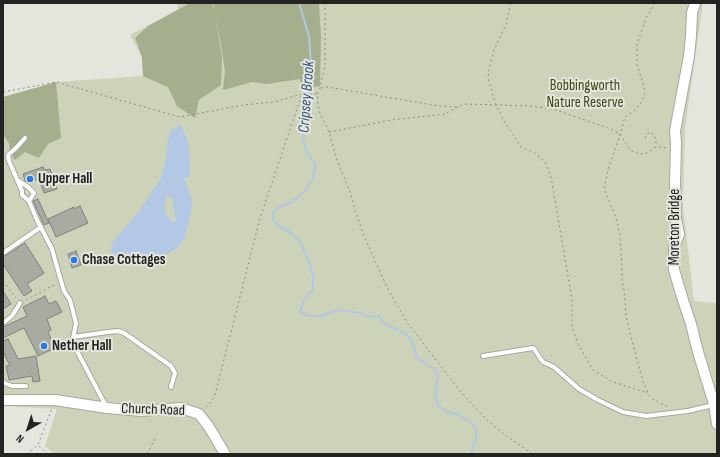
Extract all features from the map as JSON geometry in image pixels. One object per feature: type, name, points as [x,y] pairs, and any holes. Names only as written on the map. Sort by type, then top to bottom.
[{"type":"street","name":"Moreton Bridge","points":[[695,3],[692,13],[692,36],[689,56],[675,131],[676,212],[678,234],[674,248],[674,270],[714,404],[717,424]]},
{"type":"street","name":"Church Road","points":[[3,400],[55,400],[107,408],[141,411],[181,408],[199,414],[209,427],[225,454]]},
{"type":"lane","points":[[25,138],[8,156],[22,191],[22,196],[29,201],[40,228],[52,249],[61,281],[70,300],[76,322],[73,339],[77,351],[107,408]]},
{"type":"lane","points":[[17,180],[34,193],[29,201]]},
{"type":"lane","points":[[3,253],[40,228]]},
{"type":"lane","points":[[3,323],[12,316],[20,303]]},
{"type":"lane","points":[[73,337],[118,331],[124,333],[171,366],[174,373],[171,388]]},
{"type":"lane","points":[[483,356],[533,348],[543,362],[554,367],[579,389],[623,412],[646,416],[688,411],[714,404]]},
{"type":"lane","points":[[3,381],[4,383],[12,386],[26,386]]},
{"type":"path","points":[[325,3],[325,66],[320,88],[317,94],[318,111],[329,132],[337,160],[351,194],[364,236],[388,288],[408,324],[434,358],[478,411],[505,435],[533,454]]},
{"type":"path","points":[[510,3],[507,22],[494,50],[488,78],[496,105],[505,123],[522,147],[535,153],[545,162],[551,177],[572,300],[572,327],[578,344],[593,370],[613,382],[648,393]]},
{"type":"path","points":[[655,3],[646,18],[637,44],[637,65],[644,86],[645,95],[641,103],[634,111],[625,117],[608,166],[604,188],[616,218],[620,235],[622,279],[626,316],[644,382],[648,393],[653,399],[677,412]]},
{"type":"path","points":[[3,92],[56,82],[180,117],[243,105],[274,102],[302,94],[317,94]]},
{"type":"path","points":[[320,88],[327,87],[439,106],[457,107]]},
{"type":"path","points":[[199,414],[211,402],[215,395],[260,218],[302,94]]},
{"type":"path","points":[[329,132],[391,120],[445,114],[465,104],[530,106],[552,109],[611,129],[620,134],[633,152],[642,154],[647,153],[656,147],[676,148]]},
{"type":"path","points":[[645,138],[650,132],[654,135],[656,139],[656,147]]},
{"type":"path","points":[[3,281],[20,303],[61,281]]},
{"type":"path","points":[[28,454],[38,445],[55,400]]},
{"type":"path","points":[[144,454],[147,453],[155,439]]},
{"type":"path","points":[[38,445],[48,454]]},
{"type":"green space","name":"Bobbingworth Nature Reserve","points":[[177,3],[703,3],[685,128],[683,207],[694,301],[717,303],[717,454],[54,454],[45,446],[57,409],[3,406],[3,101],[56,82],[143,76],[142,57],[130,35],[178,10]]},
{"type":"green space","points":[[190,3],[212,3],[214,8],[214,3],[319,3],[321,37],[320,86],[302,90],[300,79],[267,84],[252,82],[223,90],[225,71],[216,20],[222,58],[221,85],[199,100],[195,118],[177,106],[168,87],[143,76],[142,57],[135,38],[148,26]]},
{"type":"green space","points":[[56,82],[61,138],[48,144],[39,158],[25,152],[15,160],[10,153],[9,143],[3,135],[3,97]]},
{"type":"water","points":[[180,125],[184,131],[189,147],[190,176],[184,179],[193,202],[185,238],[177,248],[165,255],[144,261],[120,260],[113,258],[111,251],[112,243],[139,211],[160,180],[165,163],[170,131]],"holes":[[[167,196],[172,197],[176,219],[175,222],[166,214],[164,207]]]},
{"type":"building","name":"Upper Hall","points":[[43,167],[44,170],[50,169],[57,189],[44,193],[39,179],[27,182],[25,181],[23,174]]},
{"type":"building","points":[[38,199],[49,223],[44,225],[33,201]]},
{"type":"building","points":[[80,206],[88,223],[56,237],[48,219],[74,207],[74,209]]},
{"type":"building","points":[[25,243],[44,273],[27,284],[32,291],[24,296],[3,264],[3,257]]},
{"type":"building","name":"Chase Cottages","points":[[76,251],[81,265],[72,268],[68,254]]},
{"type":"building","points":[[3,291],[11,304],[3,309]]},
{"type":"building","points":[[45,296],[49,304],[56,301],[62,312],[47,319],[51,330],[48,332],[55,348],[38,356],[24,328],[3,338],[3,327],[27,316],[23,307]]},
{"type":"building","points":[[8,339],[18,359],[36,356],[40,381],[33,382],[32,376],[9,380],[6,366],[10,366],[3,351],[3,341]]},
{"type":"waterway","name":"Cripsey Brook","points":[[299,3],[309,36],[311,65],[303,139],[307,153],[315,163],[313,180],[303,193],[290,203],[277,208],[272,214],[274,221],[280,227],[290,232],[300,242],[309,261],[313,277],[313,289],[304,301],[300,312],[309,316],[321,316],[338,310],[360,313],[366,316],[379,317],[386,325],[401,331],[409,337],[417,358],[436,370],[438,377],[435,394],[438,406],[445,411],[459,415],[473,424],[477,433],[471,454]]},
{"type":"place","name":"Upper Hall","points":[[30,179]]},
{"type":"place","name":"Chase Cottages","points":[[74,260]]},
{"type":"place","name":"Nether Hall","points":[[44,346]]}]
